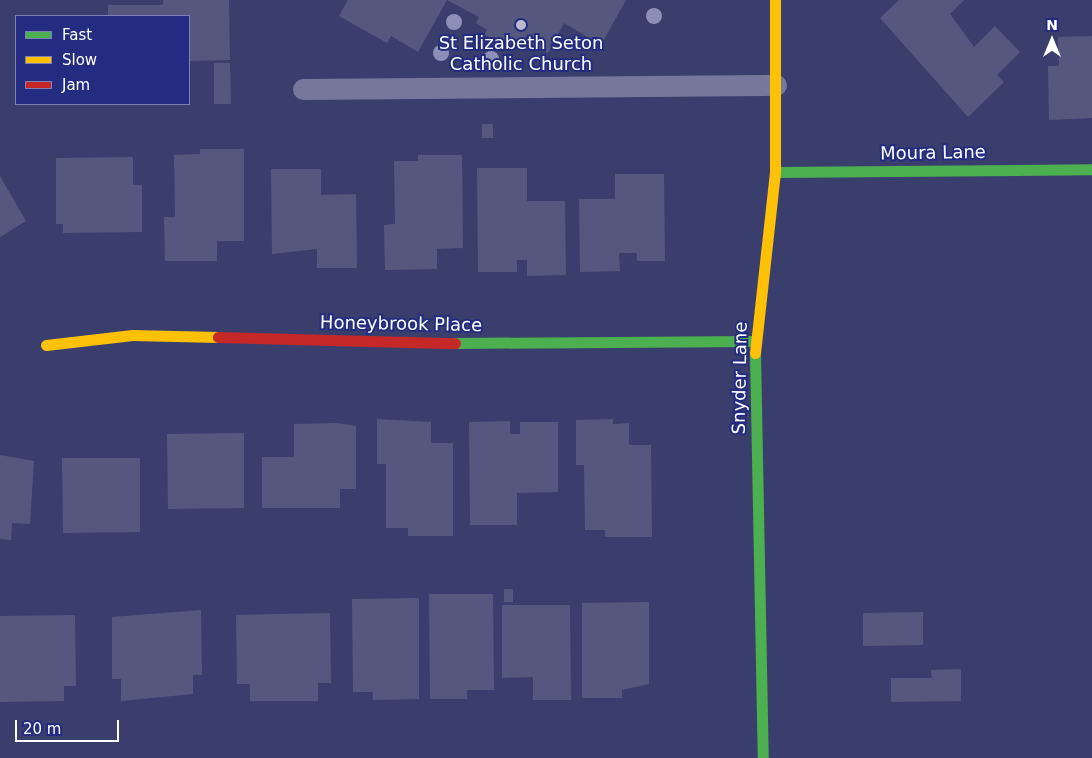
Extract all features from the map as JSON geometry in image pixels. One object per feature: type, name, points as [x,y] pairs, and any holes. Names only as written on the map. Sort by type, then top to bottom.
[{"type":"street","name":"Snyder Lane","points":[[763,758],[756,341],[775,172],[775,0]]},
{"type":"street","name":"Moura Lane","points":[[775,172],[1092,169]]},
{"type":"street","name":"Honeybrook Place","points":[[46,345],[132,335],[445,343],[756,341]]},
{"type":"lane","points":[[303,89],[776,85]]},
{"type":"building","points":[[163,0],[229,0],[230,60],[190,61],[190,15],[108,15],[108,5],[163,5]]},
{"type":"building","points":[[348,0],[447,0],[418,52],[391,36],[387,43],[339,16]]},
{"type":"building","name":"St Elizabeth Seton Catholic Church","points":[[447,0],[626,0],[601,45],[564,23],[548,53],[523,39],[518,48],[507,41],[504,46],[484,34],[487,30],[476,23],[479,17]]},
{"type":"building","points":[[899,0],[964,0],[950,14],[974,47],[995,26],[1020,52],[997,75],[1004,82],[968,117],[880,18]]},
{"type":"building","points":[[1092,36],[1092,118],[1049,120],[1048,66],[1059,66],[1058,37]]},
{"type":"building","points":[[214,63],[230,63],[231,104],[214,104]]},
{"type":"building","points":[[482,124],[493,124],[493,138],[482,138]]},
{"type":"building","points":[[200,149],[244,149],[244,241],[217,241],[217,261],[165,261],[164,217],[175,217],[174,155],[200,154]]},
{"type":"building","points":[[418,155],[462,155],[463,248],[437,249],[437,269],[385,270],[384,225],[395,224],[394,161],[418,161]]},
{"type":"building","points":[[133,157],[133,185],[142,185],[142,232],[63,233],[63,224],[56,224],[56,158]]},
{"type":"building","points":[[477,168],[527,168],[527,201],[565,201],[566,275],[527,276],[527,260],[517,260],[517,272],[478,272]]},
{"type":"building","points":[[271,169],[321,169],[321,195],[356,194],[357,268],[317,268],[317,249],[272,254]]},
{"type":"building","points":[[615,174],[664,174],[665,261],[637,261],[637,253],[619,253],[620,271],[580,272],[579,199],[615,199]]},
{"type":"building","points":[[0,176],[26,221],[0,237]]},
{"type":"building","points":[[377,419],[431,422],[431,443],[453,443],[453,536],[408,536],[408,528],[386,528],[386,464],[377,464]]},
{"type":"building","points":[[613,419],[613,424],[629,423],[629,445],[651,445],[652,537],[605,537],[605,530],[585,530],[584,465],[576,465],[576,420]]},
{"type":"building","points":[[510,421],[510,434],[520,434],[520,422],[558,422],[558,492],[517,493],[517,525],[470,525],[469,422]]},
{"type":"building","points":[[337,423],[356,426],[356,489],[340,489],[340,508],[262,508],[262,457],[294,457],[294,424]]},
{"type":"building","points":[[244,433],[244,508],[168,509],[167,434]]},
{"type":"building","points":[[0,455],[34,461],[30,524],[12,523],[11,540],[0,539]]},
{"type":"building","points":[[62,458],[140,458],[140,532],[63,533]]},
{"type":"building","points":[[504,589],[513,589],[513,602],[504,602]]},
{"type":"building","points":[[429,594],[493,594],[494,690],[467,690],[467,699],[430,699]]},
{"type":"building","points":[[419,598],[419,699],[373,700],[373,692],[353,692],[352,599]]},
{"type":"building","points":[[649,602],[649,684],[622,690],[622,698],[582,698],[582,603]]},
{"type":"building","points":[[502,605],[570,605],[571,700],[533,700],[533,677],[502,678]]},
{"type":"building","points":[[201,610],[202,675],[193,675],[193,694],[121,701],[121,679],[112,679],[112,617]]},
{"type":"building","points":[[923,612],[923,645],[863,646],[863,613]]},
{"type":"building","points":[[330,613],[331,683],[318,683],[318,701],[250,701],[250,684],[237,684],[236,615]]},
{"type":"building","points":[[75,615],[76,686],[64,686],[64,701],[0,702],[0,616]]},
{"type":"building","points":[[961,669],[961,701],[891,702],[891,678],[932,678],[931,670]]},
{"type":"traffic: fast","points":[[775,172],[1092,169]]},
{"type":"traffic: fast","points":[[455,343],[755,341]]},
{"type":"traffic: fast","points":[[755,353],[763,758]]},
{"type":"traffic: slow","points":[[755,353],[775,172],[775,0]]},
{"type":"traffic: slow","points":[[46,345],[132,335],[218,337]]},
{"type":"traffic: jam","points":[[218,337],[455,343]]},
{"type":"place","name":"St Elizabeth Seton Catholic Church","points":[[521,25]]}]
